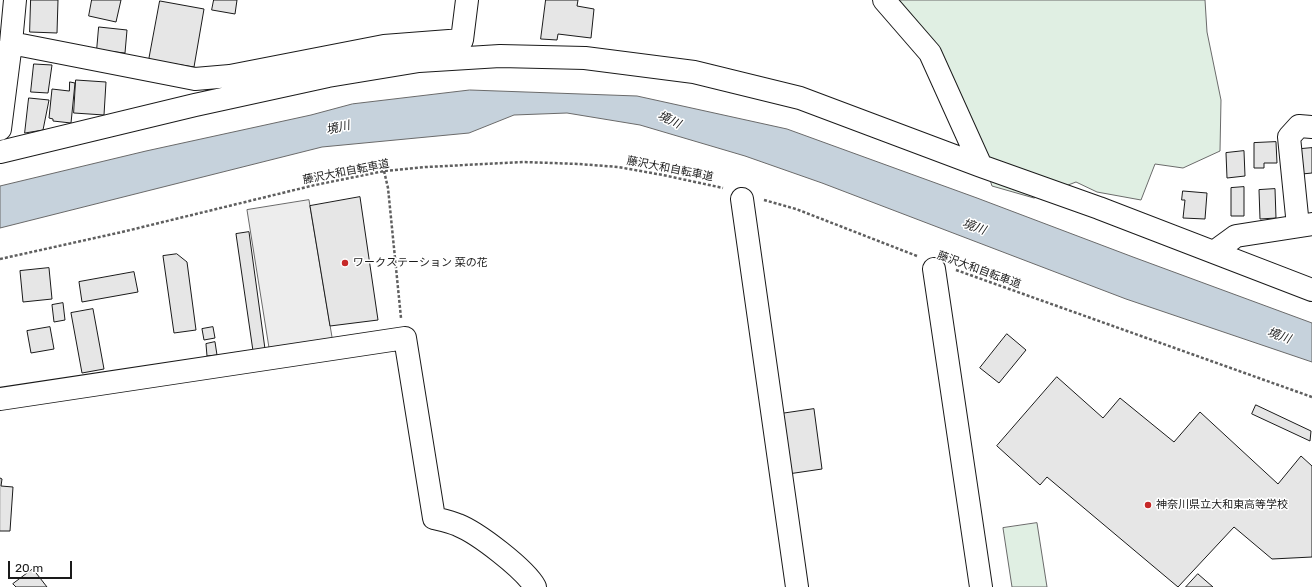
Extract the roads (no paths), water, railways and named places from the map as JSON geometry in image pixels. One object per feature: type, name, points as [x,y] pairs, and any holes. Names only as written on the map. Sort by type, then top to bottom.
[{"type":"street","points":[[0,129],[15,0]]},
{"type":"street","points":[[11,43],[195,79],[230,76],[384,46],[462,40],[467,0]]},
{"type":"street","points":[[884,0],[930,54],[981,166]]},
{"type":"street","points":[[0,152],[194,105],[328,76],[419,60],[500,56],[585,58],[694,72],[800,98],[981,166],[1099,208],[1312,290]]},
{"type":"street","points":[[1214,252],[1236,236],[1305,225],[1290,137],[1299,126],[1312,127]]},
{"type":"street","points":[[743,196],[797,587]]},
{"type":"street","points":[[926,263],[982,587]]},
{"type":"street","points":[[0,399],[405,338],[434,518],[458,525],[480,536],[517,566],[535,587]]},
{"type":"water","name":"境川","points":[[470,90],[637,96],[787,129],[1312,323],[1312,362],[1126,299],[822,183],[745,156],[640,125],[567,113],[514,115],[469,133],[322,147],[0,228],[0,186],[146,151],[311,115],[352,104]]},
{"type":"place","name":"ワークステーション 菜の花","points":[[345,263]]},
{"type":"place","name":"神奈川県立大和東高等学校","points":[[1148,505]]}]
